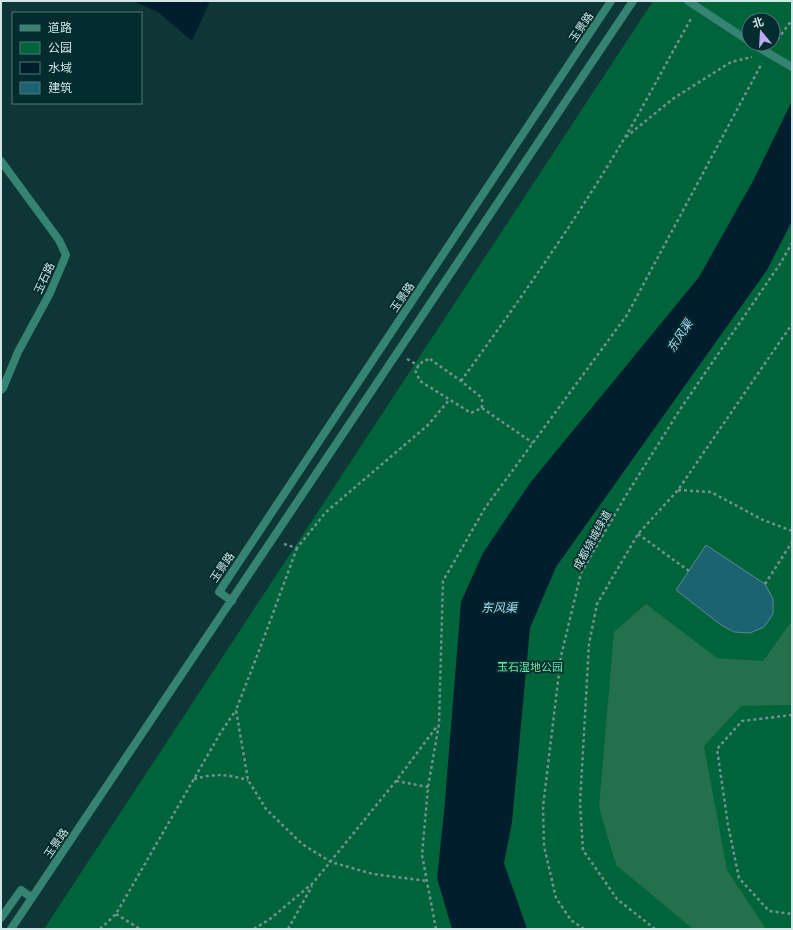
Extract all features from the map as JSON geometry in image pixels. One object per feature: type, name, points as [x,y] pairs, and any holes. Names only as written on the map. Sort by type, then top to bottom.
[{"type":"street","name":"玉景路","points":[[232,601],[219,592],[611,1]]},
{"type":"street","name":"玉景路","points":[[11,929],[232,601],[632,1]]},
{"type":"street","points":[[688,1],[698,6],[741,36]]},
{"type":"street","points":[[767,53],[789,65]]},
{"type":"street","name":"玉石路","points":[[1,161],[59,240],[66,255],[50,293],[18,352],[4,388],[1,390]]},
{"type":"street","points":[[1,918],[21,890],[32,898]]},
{"type":"path","points":[[461,380],[564,234],[624,138],[698,6]]},
{"type":"path","points":[[436,929],[422,855],[428,787],[439,724],[443,581],[485,508],[627,315],[767,53],[792,20]]},
{"type":"path","points":[[624,138],[674,98],[731,62],[767,53]]},
{"type":"path","name":"成都绕城绿道","points":[[584,929],[571,920],[556,898],[544,846],[543,806],[561,656],[581,573],[625,497],[677,414],[780,264],[792,243]]},
{"type":"path","points":[[655,929],[617,900],[583,850],[580,804],[589,644],[594,617],[597,604],[638,534],[678,490],[792,324]]},
{"type":"path","points":[[430,359],[461,380],[482,398],[482,408],[471,413],[420,381],[415,370],[423,361],[430,359]]},
{"type":"path","points":[[100,929],[116,914],[220,732],[236,710],[297,548],[326,512],[428,425],[449,400]]},
{"type":"path","points":[[482,408],[533,443]]},
{"type":"path","points":[[678,490],[711,492],[763,520],[792,531]]},
{"type":"path","points":[[638,534],[689,571]]},
{"type":"path","points":[[272,540],[297,548]]},
{"type":"path","points":[[765,584],[792,542]]},
{"type":"path","points":[[236,710],[248,780],[266,809],[302,844],[331,862],[373,874],[427,881]]},
{"type":"path","points":[[792,715],[742,720],[718,749],[728,825],[738,878],[769,911],[792,914]]},
{"type":"path","points":[[254,929],[270,919],[313,883],[396,781],[439,724]]},
{"type":"path","points":[[194,779],[215,774],[228,775],[248,780]]},
{"type":"path","points":[[396,781],[428,787]]},
{"type":"path","points":[[288,929],[313,883]]},
{"type":"path","points":[[116,914],[140,929]]},
{"type":"green space","name":"玉石湿地公园","points":[[653,1],[792,1],[792,929],[44,929]]},
{"type":"green space","points":[[646,604],[717,658],[763,661],[792,621],[792,705],[741,706],[704,746],[727,870],[766,929],[693,929],[616,865],[599,807],[614,632]]},
{"type":"water","points":[[133,1],[210,1],[192,41],[158,12]]},
{"type":"water","name":"东风渠","points":[[792,101],[792,221],[767,270],[556,567],[530,628],[512,822],[504,863],[527,929],[452,929],[437,878],[444,813],[461,602],[483,553],[530,483],[699,277],[753,181]]},
{"type":"building","points":[[706,545],[765,584],[773,599],[773,614],[764,627],[750,633],[734,632],[721,625],[676,590]]}]
